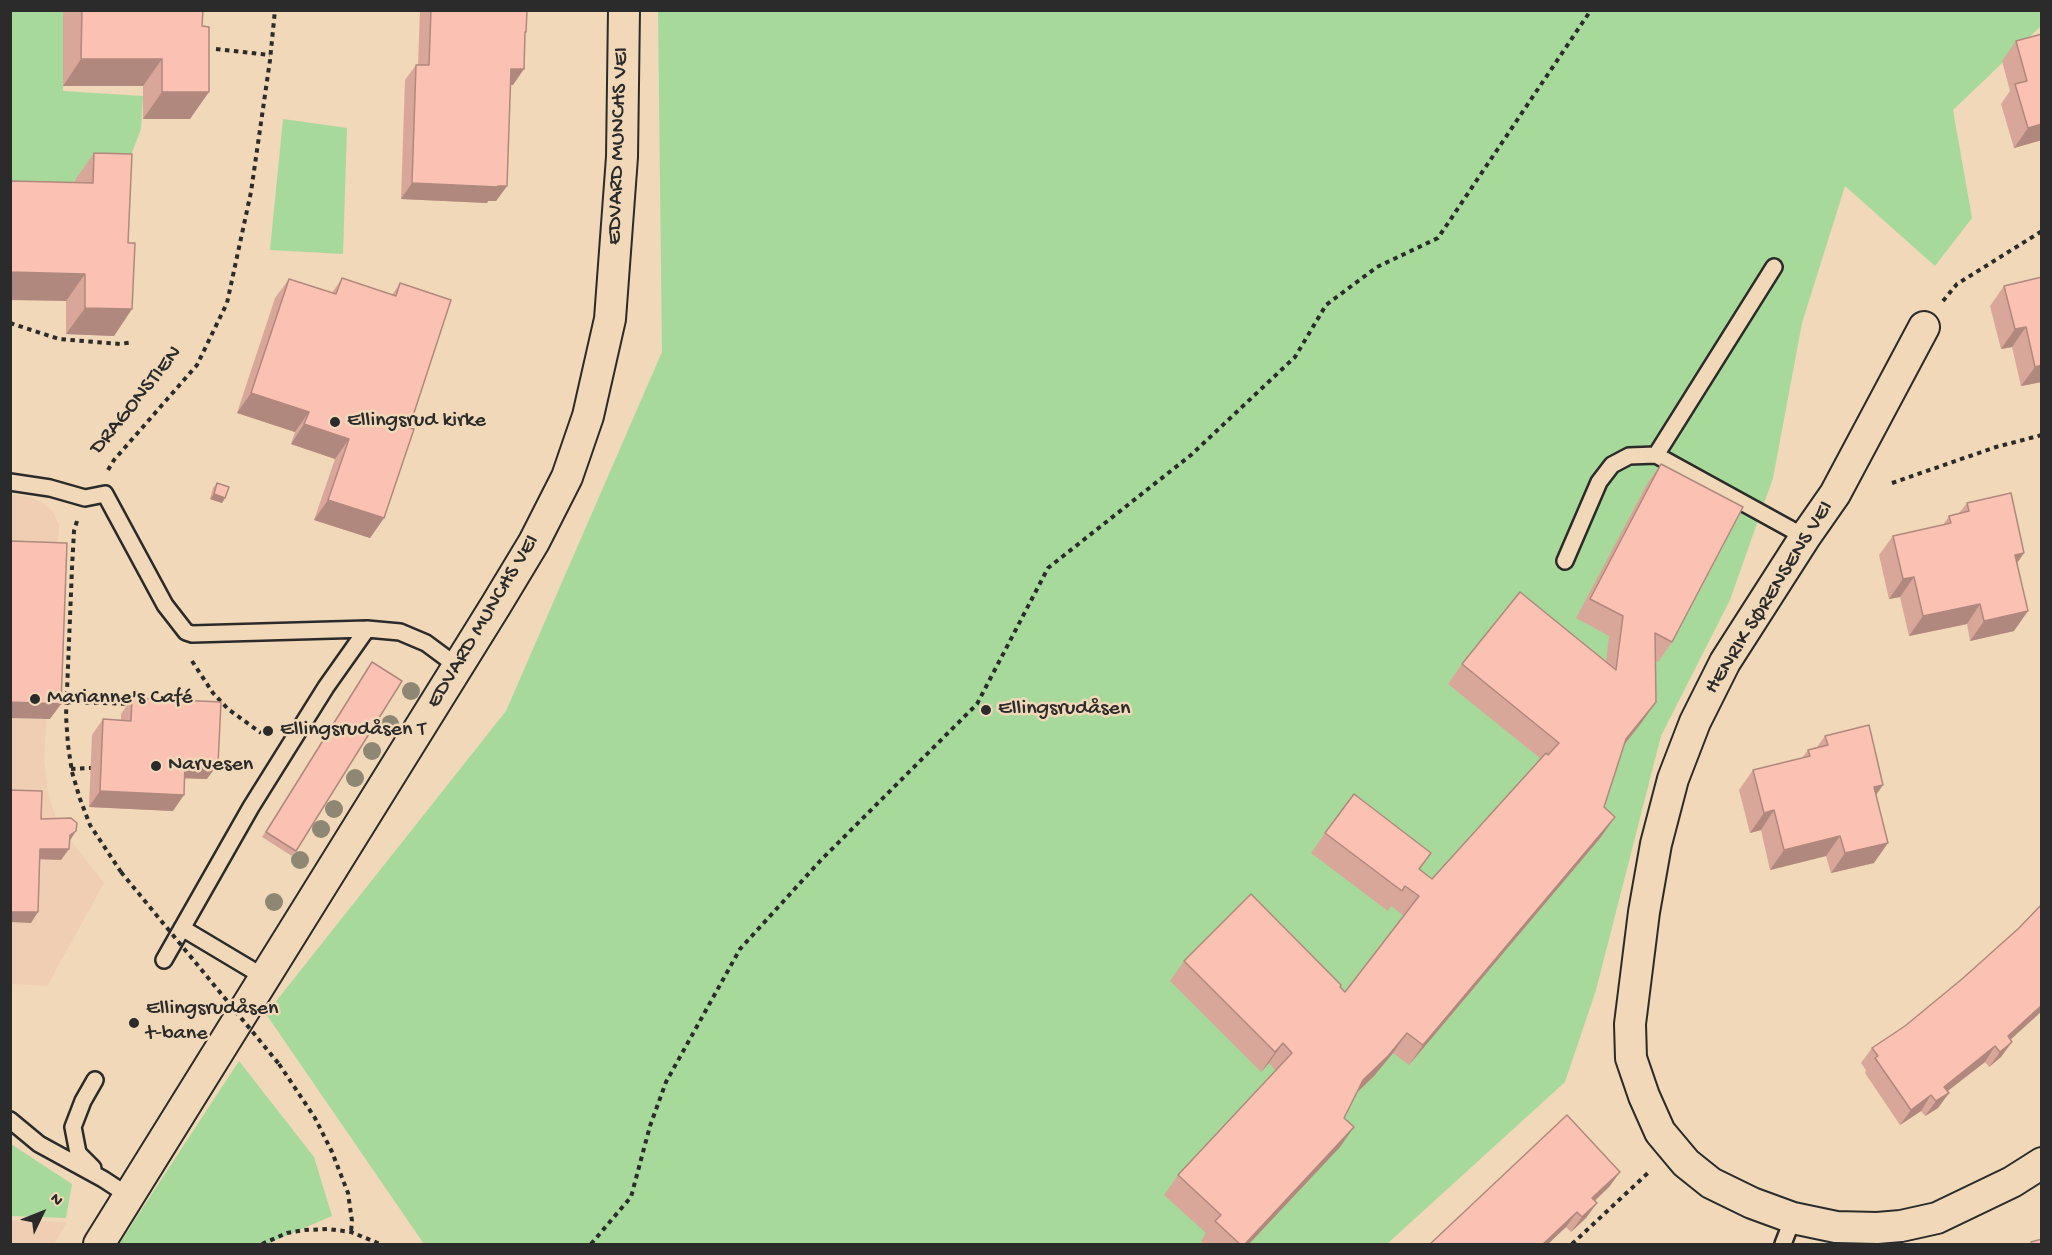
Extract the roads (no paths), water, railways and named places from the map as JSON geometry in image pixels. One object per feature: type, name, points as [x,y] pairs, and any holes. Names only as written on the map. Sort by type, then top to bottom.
[{"type":"street","name":"EDVARD MUNCHS VEI","points":[[99,1245],[534,543],[567,477],[588,416],[610,319],[622,157],[624,10]]},
{"type":"street","name":"HENRIK SØRENSENS VEI","points":[[1924,327],[1840,486],[1725,662],[1695,722],[1673,779],[1656,844],[1644,912],[1630,1024],[1631,1058],[1660,1132],[1673,1148],[1710,1183],[1752,1203],[1788,1231],[1836,1227],[1877,1228],[1902,1235],[2012,1182],[2042,1163]]},
{"type":"lane","points":[[1656,455],[1774,267]]},
{"type":"lane","points":[[1566,561],[1599,482],[1612,465],[1629,456],[1656,455],[1805,537]]},
{"type":"lane","name":"DRAGONSTIEN","points":[[10,482],[50,488],[85,498],[105,494],[165,605],[186,632],[192,634],[367,629]]},
{"type":"lane","points":[[164,960],[251,807],[326,687],[367,629],[400,632],[426,643],[458,666]]},
{"type":"lane","points":[[182,928],[264,977]]},
{"type":"lane","points":[[95,1080],[83,1101],[73,1127],[78,1153],[103,1179]]},
{"type":"lane","points":[[10,1120],[39,1143],[129,1196]]},
{"type":"place","name":"Ellingsrud kirke","points":[[335,422]]},
{"type":"place","name":"Marianne's Café","points":[[35,699]]},
{"type":"place","name":"Ellingsrudåsen","points":[[986,710]]},
{"type":"place","name":"Ellingsrudåsen T","points":[[268,731]]},
{"type":"place","name":"Narvesen","points":[[156,766]]},
{"type":"place","name":"Ellingsrudåsen t-bane","points":[[134,1023]]}]
